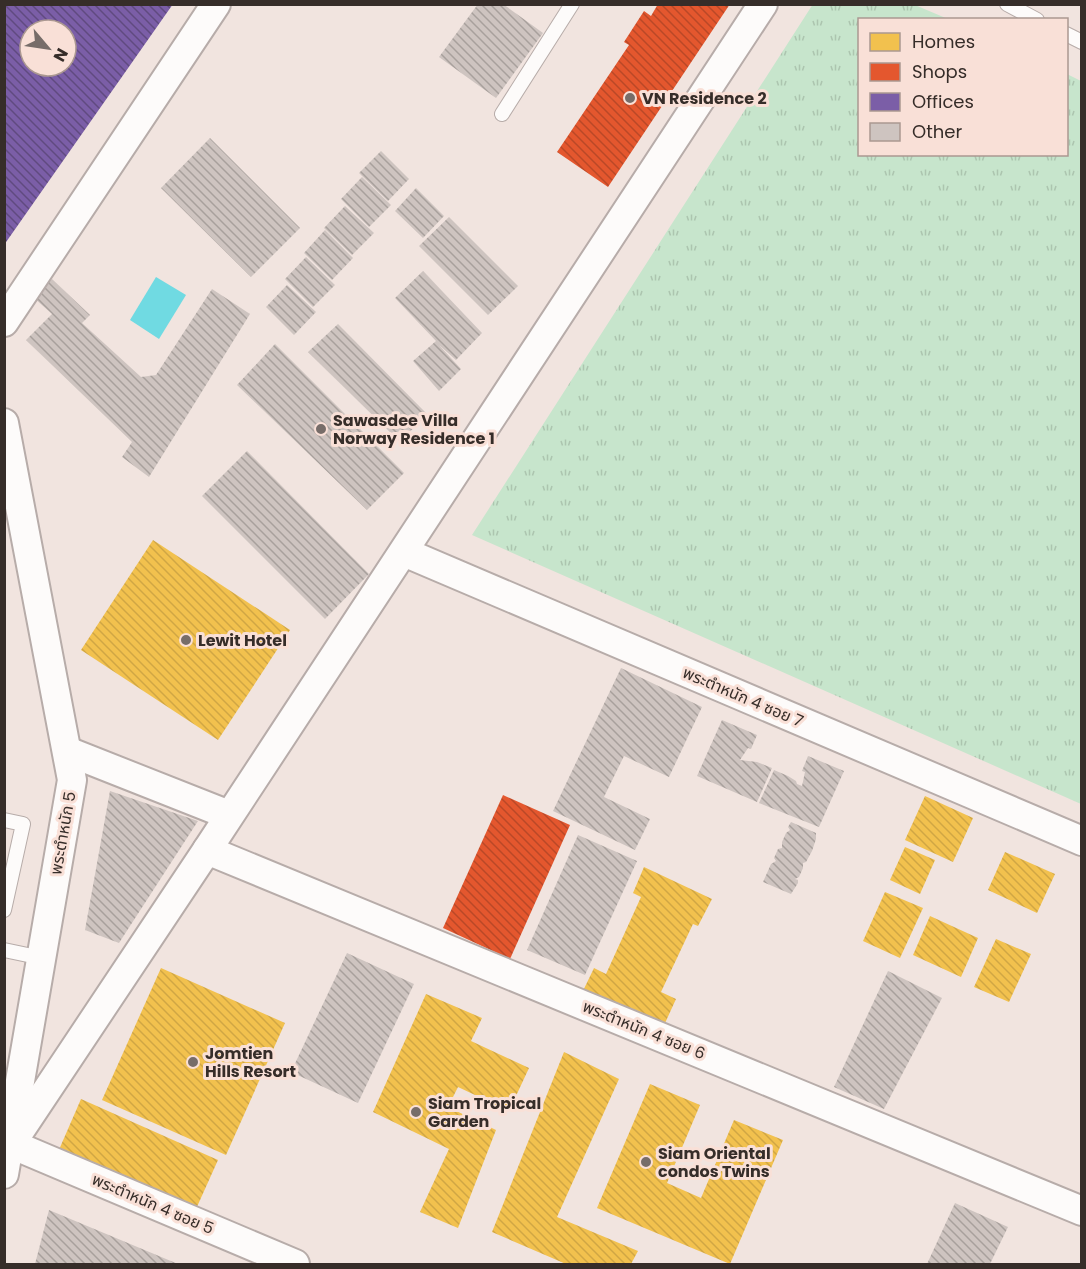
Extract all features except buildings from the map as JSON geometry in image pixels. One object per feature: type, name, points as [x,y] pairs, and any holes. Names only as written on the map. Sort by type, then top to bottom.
[{"type":"street","points":[[4,322],[216,4]]},
{"type":"street","points":[[10,1144],[404,552],[763,4]]},
{"type":"street","name":"พระตำหนัก 5","points":[[4,423],[8,463],[72,780],[42,958],[15,1047],[10,1144],[4,1174]]},
{"type":"street","name":"พระตำหนัก 4 ซอย 7","points":[[404,552],[1082,841]]},
{"type":"street","points":[[67,751],[229,815]]},
{"type":"street","name":"พระตำหนัก 4 ซอย 6","points":[[207,850],[1082,1211]]},
{"type":"street","name":"พระตำหนัก 4 ซอย 5","points":[[10,1144],[295,1264]]},
{"type":"lane","points":[[502,114],[572,4]]},
{"type":"lane","points":[[1007,4],[1033,18]]},
{"type":"lane","points":[[1068,35],[1082,42]]},
{"type":"lane","points":[[4,820],[23,824],[4,910]]},
{"type":"lane","points":[[4,950],[42,958]]},
{"type":"green space","points":[[813,4],[915,5],[946,18],[858,18],[858,156],[1068,156],[1068,74],[1081,81],[1081,804],[472,535]]},
{"type":"water","points":[[156,277],[186,295],[159,339],[130,320]]},
{"type":"place","name":"VN Residence 2","points":[[630,98]]},
{"type":"place","name":"Sawasdee Villa Norway Residence 1","points":[[321,429]]},
{"type":"place","name":"Lewit Hotel","points":[[186,640]]},
{"type":"place","name":"Jomtien Hills Resort","points":[[193,1062]]},
{"type":"place","name":"Siam Tropical Garden","points":[[416,1112]]},
{"type":"place","name":"Siam Oriental condos Twins","points":[[646,1162]]}]
